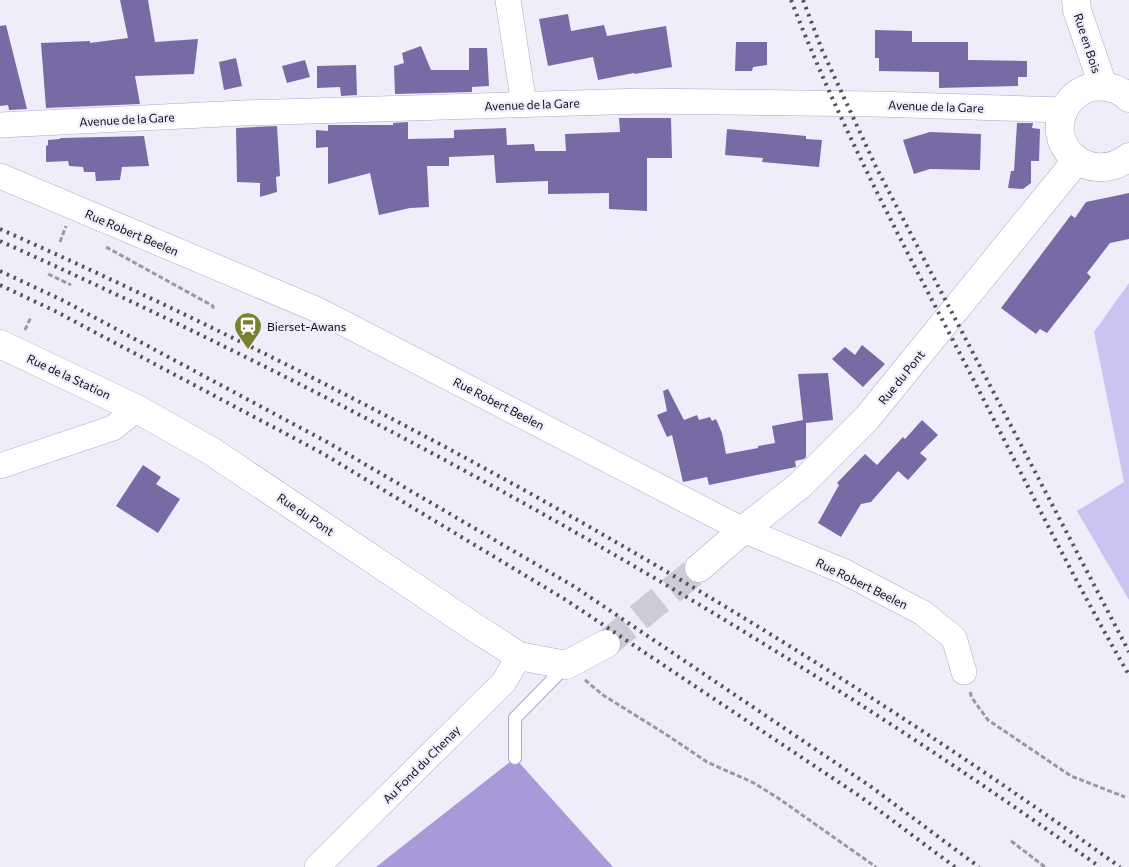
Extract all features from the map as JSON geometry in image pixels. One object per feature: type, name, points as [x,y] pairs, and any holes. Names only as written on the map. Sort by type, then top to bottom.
[{"type":"street","points":[[508,0],[524,105]]},
{"type":"street","name":"Rue en Bois","points":[[1076,0],[1077,10],[1102,86]]},
{"type":"street","points":[[1129,98],[1121,90],[1102,86],[1087,88],[1073,97],[1063,110],[1060,130],[1063,142],[1069,153],[1077,160],[1092,167],[1106,168],[1120,164],[1129,157]]},
{"type":"street","name":"Avenue de la Gare","points":[[0,125],[243,113],[643,102],[875,104],[1063,110]]},
{"type":"street","name":"Rue du Pont","points":[[699,568],[799,486],[868,418],[1077,160]]},
{"type":"street","name":"Rue Robert Beelen","points":[[0,176],[318,310],[743,530],[843,571],[922,613],[954,638],[964,672]]},
{"type":"street","name":"Rue de la Station","points":[[0,344],[137,409]]},
{"type":"street","points":[[0,466],[113,428],[137,409]]},
{"type":"street","name":"Rue du Pont","points":[[137,409],[211,451],[474,628],[519,656],[566,665]]},
{"type":"street","points":[[566,665],[606,644]]},
{"type":"street","name":"Au Fond du Chenay","points":[[317,867],[504,682],[519,656]]},
{"type":"lane","points":[[515,758],[515,718],[566,665]]},
{"type":"path","points":[[60,242],[63,234]]},
{"type":"path","points":[[98,243],[213,306],[213,309]]},
{"type":"path","points":[[48,274],[71,285]]},
{"type":"path","points":[[25,331],[31,317]]},
{"type":"path","points":[[566,665],[603,695],[668,735],[707,762],[754,784],[778,798],[876,867]]},
{"type":"path","points":[[964,672],[972,698],[988,720],[1071,776],[1125,797]]},
{"type":"path","points":[[1011,842],[1045,867]]},
{"type":"shaded area","points":[[1129,283],[1129,600],[1077,511],[1124,482],[1094,332]]},
{"type":"shaded area","points":[[515,758],[613,867],[376,867]]},
{"type":"building","points":[[120,0],[148,0],[155,42],[198,39],[194,74],[135,76],[140,104],[46,108],[41,43],[90,41],[90,43],[128,38]]},
{"type":"building","points":[[568,14],[571,31],[604,25],[607,36],[666,26],[672,67],[598,80],[593,57],[548,66],[539,19]]},
{"type":"building","points":[[6,25],[27,109],[9,110],[8,105],[0,106],[0,26]]},
{"type":"building","points":[[875,30],[912,31],[912,42],[968,42],[968,60],[1027,61],[1027,77],[1018,77],[1018,86],[939,88],[939,72],[879,71],[879,58],[875,58]]},
{"type":"building","points":[[736,42],[767,42],[767,65],[753,67],[752,71],[735,71]]},
{"type":"building","points":[[421,46],[431,70],[469,70],[469,48],[487,48],[489,86],[472,87],[472,92],[395,94],[394,66],[404,63],[402,53]]},
{"type":"building","points":[[236,58],[242,86],[224,90],[219,62]]},
{"type":"building","points":[[305,60],[310,77],[287,83],[282,66]]},
{"type":"building","points":[[356,65],[357,95],[341,96],[340,87],[317,88],[317,66]]},
{"type":"building","points":[[619,118],[671,118],[672,158],[647,158],[647,211],[609,209],[609,193],[548,194],[548,181],[496,183],[494,155],[449,157],[449,166],[427,166],[429,207],[410,208],[379,215],[370,173],[328,184],[328,147],[316,148],[316,130],[328,131],[328,125],[393,125],[393,123],[408,122],[408,139],[454,138],[454,130],[506,128],[507,145],[534,144],[535,151],[566,151],[565,134],[620,132]]},
{"type":"building","points":[[1017,123],[1033,123],[1032,128],[1040,129],[1039,161],[1031,161],[1031,183],[1023,189],[1008,188],[1011,171],[1014,171]]},
{"type":"building","points":[[277,126],[280,176],[276,177],[277,192],[260,197],[260,183],[237,182],[236,128]]},
{"type":"building","points":[[727,129],[806,136],[806,139],[822,140],[819,167],[762,162],[763,158],[725,155]]},
{"type":"building","points":[[930,132],[981,134],[980,170],[930,169],[914,174],[903,140]]},
{"type":"building","points":[[144,136],[149,166],[122,167],[120,180],[96,181],[95,172],[84,172],[83,167],[69,166],[68,161],[46,162],[48,140]]},
{"type":"building","points":[[1129,193],[1129,239],[1110,243],[1087,273],[1091,277],[1047,333],[1040,329],[1036,334],[1001,308],[1071,215],[1075,218],[1086,202]]},
{"type":"building","points":[[862,345],[885,364],[863,387],[832,359],[845,347],[855,355]]},
{"type":"building","points":[[828,373],[833,420],[806,423],[806,457],[795,461],[796,467],[709,485],[707,477],[683,482],[672,435],[667,437],[657,415],[667,411],[663,391],[668,389],[684,420],[697,415],[699,420],[710,417],[712,421],[716,419],[722,433],[726,454],[775,443],[772,426],[803,420],[798,374]]},
{"type":"building","points":[[922,420],[938,435],[920,453],[927,459],[908,480],[898,471],[871,502],[861,504],[841,537],[818,523],[839,485],[837,483],[865,454],[877,465]]},
{"type":"building","points":[[143,465],[161,477],[156,484],[180,499],[158,533],[116,506]]},
{"type":"tunnel","points":[[606,644],[699,568]]},
{"type":"railway","points":[[791,0],[831,95],[898,235],[1067,563],[1129,675]]},
{"type":"railway","points":[[803,0],[822,50],[876,167],[1129,652]]},
{"type":"railway","points":[[0,229],[147,296],[292,367],[435,442],[576,520],[716,601],[853,686],[988,775],[1120,867]]},
{"type":"railway","points":[[0,241],[144,307],[286,377],[427,450],[565,527],[702,606],[837,690],[970,777],[1100,867]]},
{"type":"railway","points":[[0,271],[62,300],[327,442],[575,587],[870,786],[979,867]]},
{"type":"railway","points":[[0,285],[55,311],[322,453],[566,600],[861,797],[955,867]]},
{"type":"place","name":"Bierset-Awans","points":[[248,350]]}]
